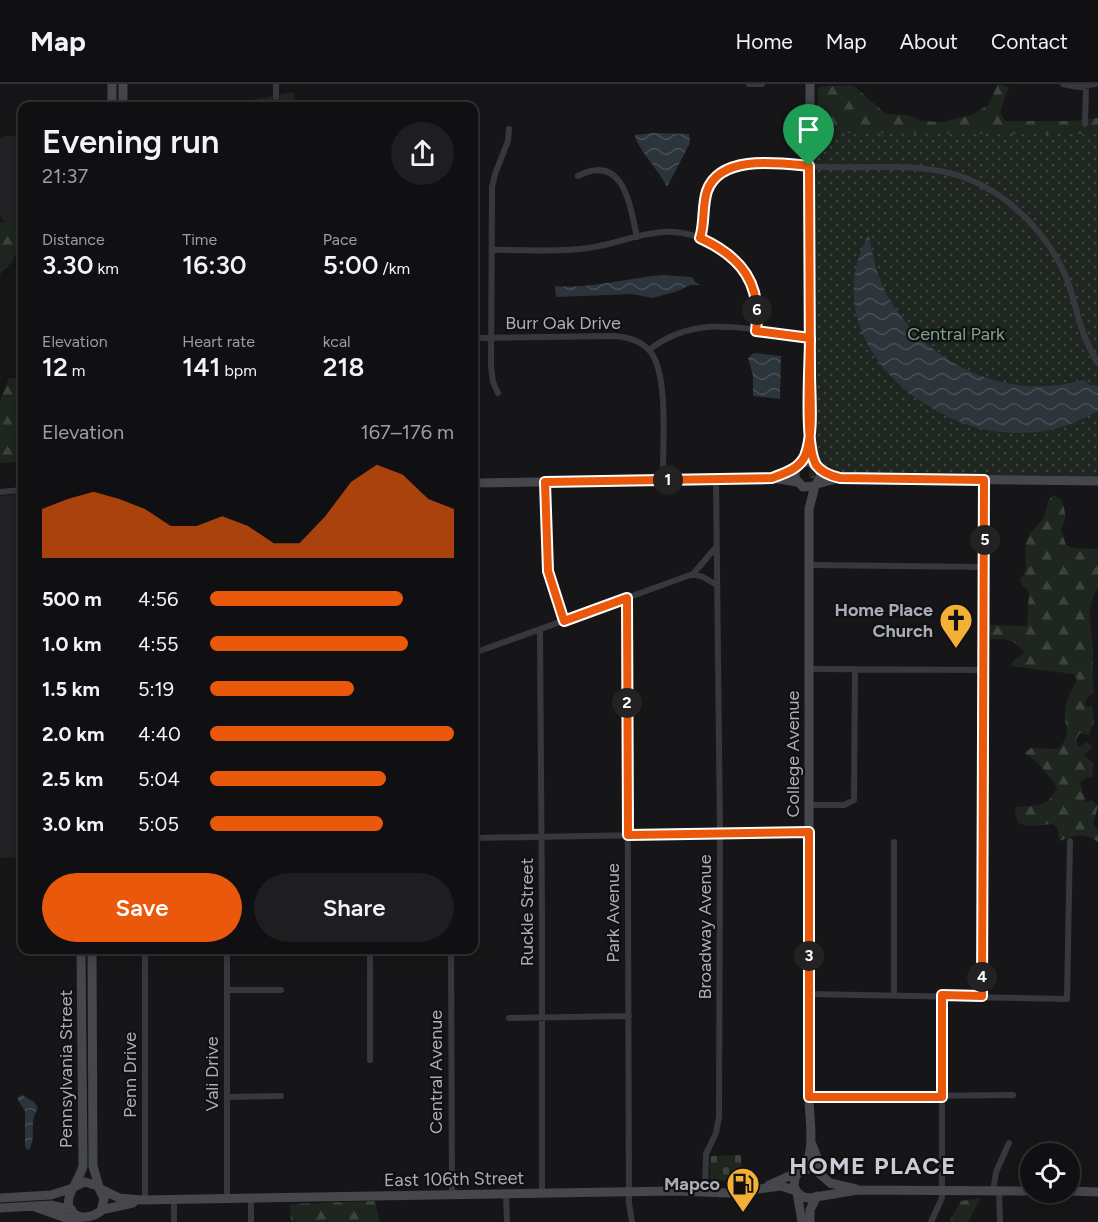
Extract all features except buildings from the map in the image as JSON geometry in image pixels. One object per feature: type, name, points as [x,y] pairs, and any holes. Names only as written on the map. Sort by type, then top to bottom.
[{"type":"main road","points":[[112,84],[112,102]]},
{"type":"main road","points":[[123,84],[123,102]]},
{"type":"main road","points":[[798,483],[795,474],[806,453],[809,440],[810,84]]},
{"type":"main road","points":[[809,440],[821,476],[816,485]]},
{"type":"main road","points":[[772,478],[808,461],[825,473],[840,478]]},
{"type":"main road","points":[[478,483],[772,478],[798,483],[807,488],[840,478],[1098,481]]},
{"type":"main road","name":"College Avenue","points":[[798,483],[809,509]]},
{"type":"main road","name":"College Avenue","points":[[800,1171],[809,1156],[811,1142],[809,1097],[809,509],[816,485]]},
{"type":"main road","name":"Pennsylvania Street","points":[[73,1187],[83,1166],[81,954]]},
{"type":"main road","name":"Pennsylvania Street","points":[[92,954],[93,1168],[100,1188]]},
{"type":"main road","name":"College Avenue","points":[[811,1142],[819,1160],[822,1175]]},
{"type":"main road","points":[[802,1222],[794,1181],[800,1171],[811,1168],[830,1183],[858,1190],[1020,1191]]},
{"type":"main road","name":"East 106th Street","points":[[767,1186],[800,1171]]},
{"type":"main road","points":[[810,1222],[810,1210],[823,1188],[822,1175]]},
{"type":"main road","points":[[0,1198],[51,1196],[86,1182],[92,1183],[100,1188],[104,1199],[98,1222]]},
{"type":"main road","name":"East 106th Street","points":[[100,1188],[119,1198],[143,1200],[630,1192],[729,1193],[767,1186],[784,1186],[796,1191]]},
{"type":"main road","points":[[73,1187],[68,1198],[77,1222]]},
{"type":"main road","points":[[796,1191],[806,1197],[858,1190]]},
{"type":"main road","points":[[1080,1191],[1098,1192]]},
{"type":"main road","name":"East 106th Street","points":[[101,1211],[143,1200]]},
{"type":"main road","points":[[0,1208],[52,1205],[86,1217],[101,1211]]},
{"type":"main road","points":[[35,1207],[77,1222]]},
{"type":"street","points":[[276,84],[276,97]]},
{"type":"street","points":[[749,84],[762,84]]},
{"type":"street","points":[[1063,84],[1077,87],[1095,84]]},
{"type":"street","points":[[1085,124],[1086,87]]},
{"type":"street","points":[[498,393],[492,375],[493,178],[508,141],[508,129]]},
{"type":"street","points":[[700,238],[704,227],[707,192],[711,183],[722,172],[742,164],[929,169],[965,178],[998,195],[1027,219],[1053,252],[1068,284],[1083,334],[1098,363]]},
{"type":"street","points":[[578,176],[585,172],[599,170],[610,173],[616,178],[627,194],[637,237]]},
{"type":"street","points":[[492,250],[580,249],[668,232],[700,238],[734,260],[748,278],[756,298],[756,331]]},
{"type":"street","points":[[663,480],[664,437],[659,374],[656,361],[649,350],[682,331],[701,327],[722,326],[810,338]]},
{"type":"street","name":"Burr Oak Drive","points":[[478,338],[623,337],[639,342],[649,350]]},
{"type":"street","name":"Broadway Avenue","points":[[705,1192],[706,1154],[716,1133],[719,1117],[720,834],[716,479]]},
{"type":"street","points":[[982,996],[984,480]]},
{"type":"street","points":[[545,482],[548,571],[564,621]]},
{"type":"street","points":[[0,492],[18,490]]},
{"type":"street","points":[[478,652],[693,574],[717,546]]},
{"type":"street","points":[[809,565],[985,567]]},
{"type":"street","points":[[693,574],[709,579],[717,585]]},
{"type":"street","name":"Park Avenue","points":[[627,598],[629,1209],[632,1222]]},
{"type":"street","name":"Ruckle Street","points":[[540,630],[542,1194]]},
{"type":"street","points":[[809,669],[984,670]]},
{"type":"street","points":[[810,805],[844,806],[854,800],[855,669]]},
{"type":"street","points":[[478,838],[809,832]]},
{"type":"street","points":[[809,994],[1067,999],[1070,841]]},
{"type":"street","points":[[894,842],[894,994]]},
{"type":"street","name":"Penn Drive","points":[[143,1200],[145,954]]},
{"type":"street","name":"Vali Drive","points":[[227,954],[227,1199]]},
{"type":"street","points":[[370,954],[370,1060]]},
{"type":"street","name":"Central Avenue","points":[[451,954],[452,1195]]},
{"type":"street","points":[[227,990],[281,990]]},
{"type":"street","points":[[931,1222],[941,1202],[942,1191],[942,995]]},
{"type":"street","points":[[509,1018],[629,1016]]},
{"type":"street","points":[[809,1097],[1012,1095]]},
{"type":"street","points":[[228,1097],[281,1096]]},
{"type":"street","points":[[1000,1222],[996,1172],[1010,1143]]},
{"type":"street","points":[[506,1194],[507,1222]]},
{"type":"street","points":[[251,1199],[251,1222]]},
{"type":"street","points":[[174,1200],[174,1222]]},
{"type":"shaded area","points":[[4,136],[18,136],[18,222],[5,222],[0,216],[0,139]]},
{"type":"shaded area","points":[[18,494],[18,857],[0,858],[0,496]]},
{"type":"green space","points":[[998,84],[1009,87],[1000,112],[1005,121],[1073,121],[1098,118],[1098,140],[817,139],[818,87],[850,85],[886,114],[908,115],[922,121],[942,122],[971,115],[988,105]]},
{"type":"green space","points":[[293,92],[296,102],[243,102]]},
{"type":"green space","name":"Central Park","points":[[816,133],[1098,134],[1098,479],[809,478]]},
{"type":"green space","points":[[0,222],[18,222],[18,249],[12,262],[0,274]]},
{"type":"green space","points":[[9,378],[18,378],[18,462],[0,463],[0,401]]},
{"type":"green space","points":[[1053,495],[1062,500],[1066,517],[1061,530],[1066,545],[1073,548],[1098,549],[1098,588],[1090,613],[1094,691],[1086,700],[1086,706],[1092,706],[1094,721],[1089,735],[1080,733],[1076,739],[1078,747],[1087,742],[1093,747],[1084,755],[1094,763],[1092,777],[1086,777],[1080,783],[1086,802],[1092,800],[1098,806],[1093,824],[1098,830],[1098,842],[1079,836],[1060,841],[1057,827],[1052,824],[1031,826],[1018,823],[1016,807],[1040,805],[1048,800],[1057,789],[1043,769],[1024,753],[1031,748],[1058,749],[1063,744],[1067,735],[1066,706],[1077,679],[1073,674],[1010,666],[1014,660],[1025,653],[1010,641],[990,639],[988,625],[1027,626],[1029,592],[1020,580],[1026,566],[1026,543],[1030,533],[1042,520]]},
{"type":"green space","points":[[741,1155],[742,1180],[713,1181],[710,1178],[710,1156]]},
{"type":"green space","points":[[981,1198],[968,1222],[949,1222],[961,1201]]},
{"type":"green space","points":[[375,1201],[380,1222],[291,1222],[290,1204]]},
{"type":"water","points":[[689,134],[690,143],[667,187],[640,147],[635,135]]},
{"type":"water","points":[[869,234],[875,265],[887,295],[903,319],[923,340],[946,358],[971,372],[997,381],[1025,386],[1054,385],[1083,380],[1090,385],[1098,386],[1098,411],[1057,428],[1025,433],[1004,432],[964,424],[937,411],[914,396],[893,379],[876,358],[864,336],[856,312],[854,287],[858,261]]},
{"type":"water","points":[[663,275],[692,277],[700,285],[690,285],[652,298],[632,294],[556,297],[555,286],[596,285]]},
{"type":"water","points":[[754,353],[781,356],[780,399],[753,396],[753,376],[748,358]]},
{"type":"water","points":[[22,1095],[34,1102],[38,1108],[29,1150],[25,1146],[25,1111],[18,1100],[18,1097]]},
{"type":"place","name":"Home Place Church","points":[[956,649]]},
{"type":"place","name":"Mapco","points":[[743,1213]]},
{"type":"district","name":"HOME PLACE","points":[[873,1166]]},
{"type":"route","points":[[809,166],[742,164],[722,172],[711,183],[707,192],[704,227],[700,238],[711,243],[744,270],[756,298],[756,331],[810,338],[810,389],[809,440],[816,465],[825,473],[840,478],[984,480],[982,996],[942,995],[942,1097],[809,1097],[809,832],[628,835],[627,598],[564,621],[554,595],[546,562],[545,482],[772,478],[790,471],[804,458],[809,440],[810,338],[809,166]]}]
